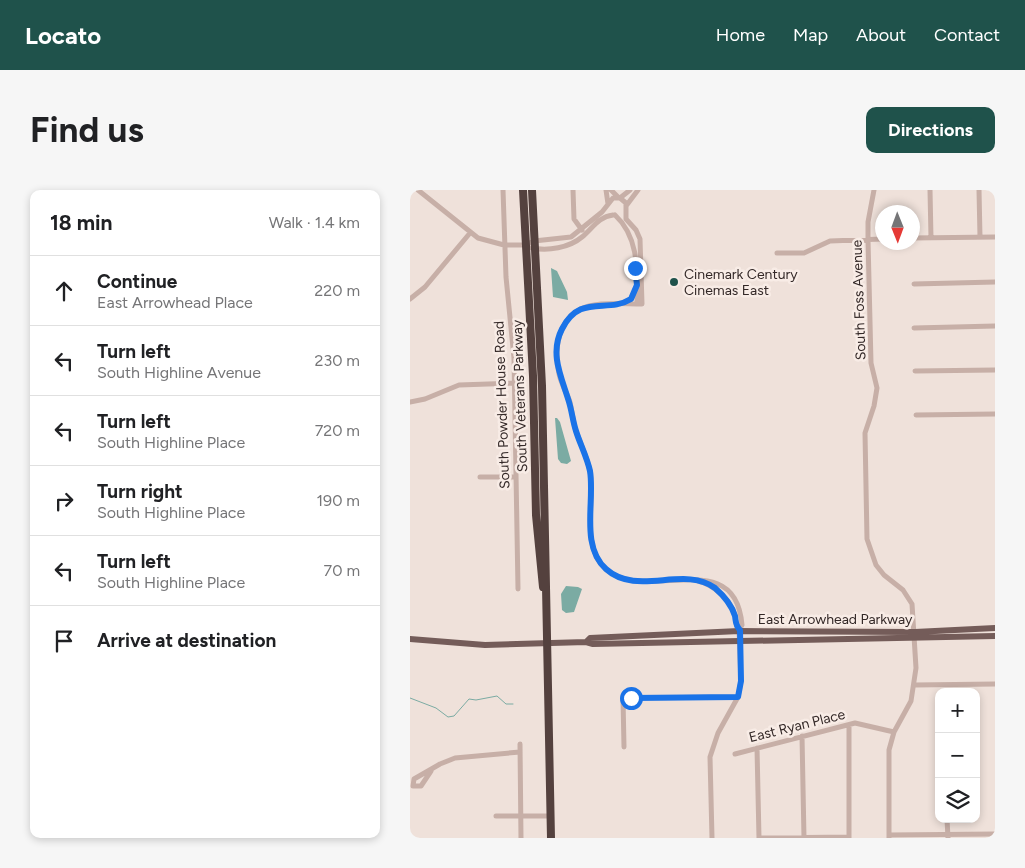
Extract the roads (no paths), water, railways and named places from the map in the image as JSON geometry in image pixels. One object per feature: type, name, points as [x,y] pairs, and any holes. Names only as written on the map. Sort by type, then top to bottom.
[{"type":"highway","name":"South Veterans Parkway","points":[[523,190],[533,376],[536,515],[545,601]]},
{"type":"highway","name":"South Veterans Parkway","points":[[532,190],[542,386],[547,572],[545,601],[550,838]]},
{"type":"main road","name":"East Arrowhead Parkway","points":[[410,639],[461,644],[586,642],[593,644],[915,635],[995,628]]},
{"type":"main road","name":"East Arrowhead Parkway","points":[[586,642],[590,638],[740,630],[995,636]]},
{"type":"street","points":[[418,190],[470,232],[488,242],[504,245],[534,245],[561,248],[570,245],[583,236],[601,218],[620,215],[638,190]]},
{"type":"street","name":"South Powder House Road","points":[[503,190],[506,277],[512,328],[518,590]]},
{"type":"street","points":[[573,190],[574,219],[582,230]]},
{"type":"street","points":[[606,190],[609,211],[627,228],[632,238],[639,304]]},
{"type":"street","points":[[611,190],[626,208],[626,219],[636,230],[640,239],[639,304]]},
{"type":"street","points":[[534,245],[567,238],[582,230],[613,198],[619,198],[630,190]]},
{"type":"street","name":"South Foss Avenue","points":[[874,190],[874,203],[868,222],[868,240],[871,363],[877,388],[874,406],[865,433],[867,539],[871,554],[880,569],[910,601],[914,613],[915,635],[916,685],[909,705],[894,732],[888,756],[889,836]]},
{"type":"street","points":[[930,190],[931,238]]},
{"type":"street","points":[[979,190],[980,237]]},
{"type":"street","points":[[410,299],[425,287],[470,232]]},
{"type":"street","points":[[920,238],[995,237]]},
{"type":"street","points":[[777,253],[804,252],[830,240],[875,240]]},
{"type":"street","points":[[914,284],[995,282]]},
{"type":"street","points":[[616,304],[631,299],[637,285]]},
{"type":"street","points":[[639,304],[590,306],[577,312],[564,325],[557,344],[559,375],[570,402],[575,428],[590,470],[594,551],[605,569],[622,579],[707,580],[728,592],[741,613],[741,681],[738,697],[718,733],[711,752],[712,838]]},
{"type":"street","points":[[914,328],[995,326]]},
{"type":"street","points":[[915,371],[995,370]]},
{"type":"street","points":[[410,402],[425,399],[459,385],[514,383]]},
{"type":"street","points":[[916,415],[995,414]]},
{"type":"street","points":[[480,477],[516,477]]},
{"type":"street","points":[[693,580],[714,587],[724,597],[732,609],[736,626],[740,630]]},
{"type":"street","points":[[916,685],[995,684]]},
{"type":"street","points":[[624,747],[623,698],[738,697]]},
{"type":"street","name":"East Ryan Place","points":[[735,754],[848,724],[859,723],[894,732]]},
{"type":"street","points":[[757,748],[759,838],[849,837],[848,724]]},
{"type":"street","points":[[802,736],[804,838]]},
{"type":"street","points":[[520,744],[522,838]]},
{"type":"street","points":[[431,771],[440,764],[461,757],[520,752]]},
{"type":"street","points":[[496,816],[551,816]]},
{"type":"street","points":[[947,823],[948,836]]},
{"type":"street","points":[[889,836],[995,834]]},
{"type":"water","points":[[551,268],[557,271],[567,292],[568,300],[553,297]]},
{"type":"water","points":[[555,418],[560,422],[571,461],[567,464],[561,463],[558,459]]},
{"type":"water","points":[[566,586],[582,589],[574,612],[566,613],[562,610],[561,594]]},
{"type":"waterway","points":[[410,698],[436,708],[448,717],[454,716],[469,699],[476,700],[497,696],[506,704],[513,704]]},
{"type":"place","name":"Cinemark Century Cinemas East","points":[[674,282]]}]
